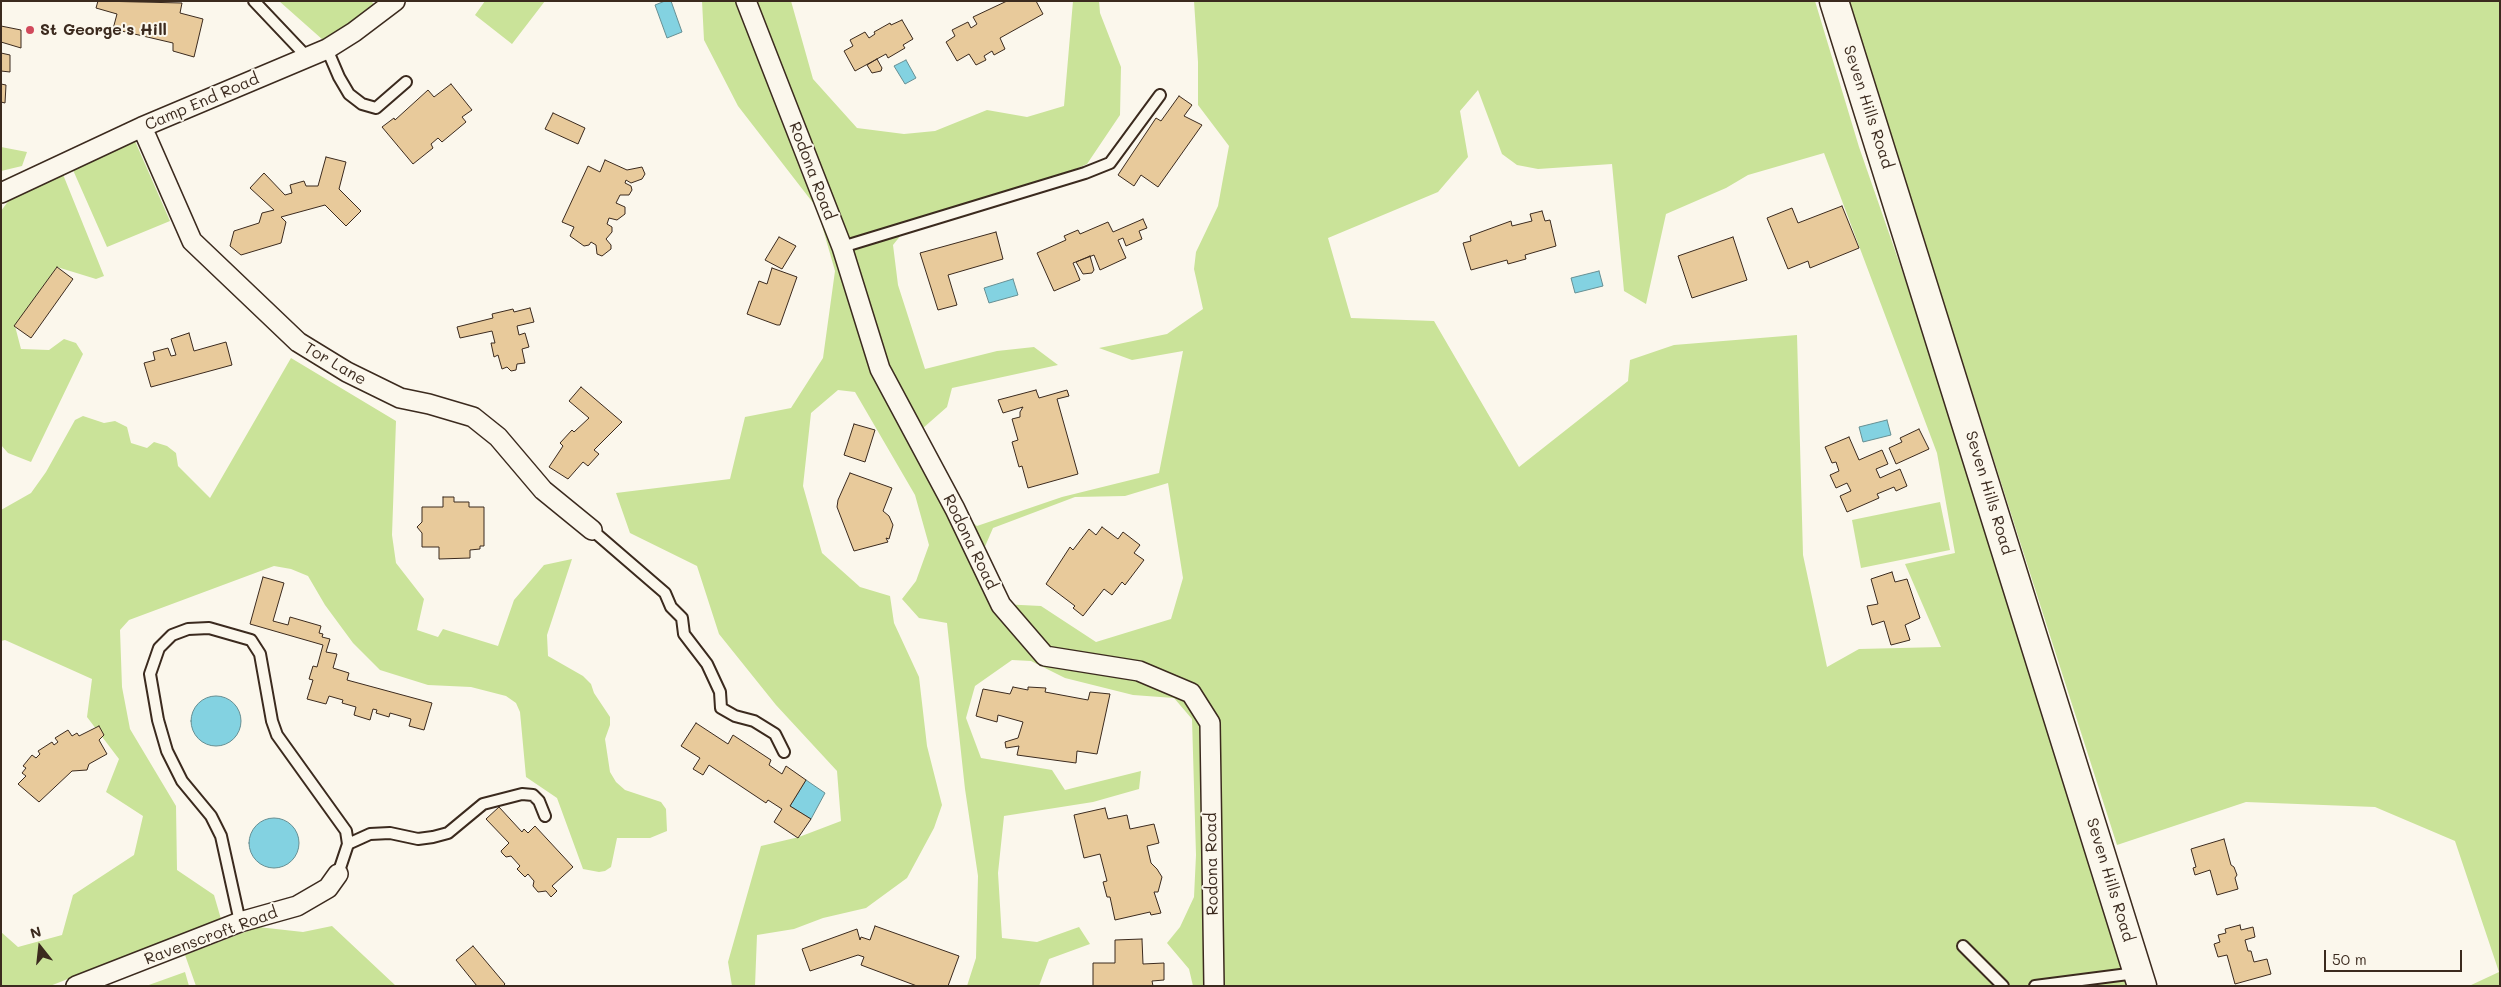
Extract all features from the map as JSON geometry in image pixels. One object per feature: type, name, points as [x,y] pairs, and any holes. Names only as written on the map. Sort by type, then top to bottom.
[{"type":"main road","name":"Seven Hills Road","points":[[1834,1],[2140,979]]},
{"type":"street","name":"Camp End Road","points":[[2,191],[142,127],[327,49],[354,32],[395,1]]},
{"type":"street","name":"Rodona Road","points":[[746,1],[842,247],[880,369],[959,517],[1001,605],[1045,656],[1139,671],[1191,693],[1210,723],[1214,986]]},
{"type":"street","name":"Tor Lane","points":[[142,127],[192,241],[298,342],[347,372],[400,398],[430,404],[473,417],[498,437],[543,490],[592,530]]},
{"type":"street","name":"Ravenscroft Road","points":[[76,986],[240,922],[297,906],[328,888],[338,874]]},
{"type":"lane","points":[[254,1],[308,58]]},
{"type":"lane","points":[[327,49],[339,77],[349,94],[362,104],[376,108],[406,82]]},
{"type":"lane","points":[[842,247],[1110,163],[1160,95]]},
{"type":"lane","points":[[592,530],[665,593],[672,607],[682,618],[684,634],[708,664],[720,692],[721,708],[736,716],[754,721],[775,734],[784,752]]},
{"type":"lane","points":[[240,922],[222,836],[211,816],[182,782],[167,751],[158,720],[150,674],[159,648],[172,635],[188,629],[209,628],[251,640],[260,654],[272,721],[277,735],[346,831],[348,844],[338,874]]},
{"type":"lane","points":[[348,844],[370,834],[390,834],[418,839],[448,833],[483,804],[522,794],[533,795],[539,801],[546,816]]},
{"type":"lane","points":[[1962,946],[2003,986]]},
{"type":"lane","points":[[2035,986],[2140,979]]},
{"type":"green space","points":[[279,1],[371,1],[376,6],[323,40]]},
{"type":"green space","points":[[485,1],[545,1],[512,44],[475,15]]},
{"type":"green space","points":[[702,1],[791,1],[813,79],[857,128],[904,134],[935,131],[987,110],[1027,117],[1064,106],[1073,1],[1099,1],[1100,13],[1121,67],[1120,115],[1087,164],[1042,184],[909,225],[893,245],[898,285],[925,369],[997,351],[1034,347],[1058,365],[952,388],[947,407],[914,436],[955,509],[977,526],[1062,497],[1159,473],[1183,351],[1132,360],[1099,348],[1167,334],[1203,309],[1194,269],[1196,252],[1218,206],[1229,146],[1198,105],[1198,62],[1194,1],[1815,1],[1859,147],[1962,443],[2128,986],[1193,986],[1189,969],[1167,943],[1180,927],[1194,897],[1196,855],[1192,719],[1174,698],[1133,695],[1065,678],[1031,661],[1012,660],[975,686],[966,718],[981,758],[1052,770],[1065,790],[1141,771],[1139,789],[1093,802],[1004,816],[998,873],[1002,938],[1037,942],[1079,927],[1090,944],[1049,959],[1039,986],[967,986],[976,958],[978,876],[965,789],[947,623],[919,618],[902,599],[916,581],[929,545],[915,495],[855,392],[838,390],[811,413],[803,486],[822,553],[860,587],[890,596],[894,623],[919,677],[927,746],[942,805],[934,828],[907,878],[866,908],[823,918],[794,929],[757,935],[755,986],[732,986],[728,962],[761,846],[799,837],[841,821],[837,771],[776,705],[719,634],[697,566],[630,533],[616,493],[730,479],[745,417],[791,408],[823,358],[835,271],[817,208],[738,106],[704,40]],"holes":[[[1478,90],[1502,154],[1517,165],[1538,169],[1612,164],[1624,291],[1646,304],[1666,214],[1726,188],[1748,175],[1824,153],[1937,453],[1955,553],[1905,564],[1941,647],[1859,649],[1827,667],[1803,555],[1797,335],[1674,345],[1630,360],[1628,381],[1519,467],[1434,321],[1351,318],[1328,238],[1438,192],[1468,157],[1460,111]],[[1168,483],[1183,578],[1171,619],[1096,642],[1041,606],[1001,604],[980,558],[993,528],[1075,497],[1125,496]]]},
{"type":"green space","points":[[1847,1],[2500,1],[2500,986],[2469,986],[2499,972],[2455,841],[2375,807],[2246,802],[2117,845]]},
{"type":"green space","points":[[135,141],[170,221],[107,247],[73,170]]},
{"type":"green space","points":[[1,147],[27,152],[22,166],[1,171]]},
{"type":"green space","points":[[62,172],[104,276],[96,279],[57,267],[15,326],[21,349],[49,350],[64,339],[76,343],[83,354],[31,462],[8,453],[1,445],[1,211],[12,196]]},
{"type":"green space","points":[[291,358],[396,421],[392,535],[396,563],[424,599],[417,630],[438,637],[443,629],[498,646],[514,600],[544,565],[572,559],[547,635],[548,656],[583,676],[591,684],[594,693],[610,717],[610,725],[605,739],[610,772],[616,782],[625,790],[661,802],[666,809],[667,831],[650,838],[617,838],[611,867],[599,872],[583,869],[557,798],[526,777],[520,712],[516,703],[506,696],[471,687],[428,685],[380,670],[353,643],[325,605],[308,576],[291,569],[274,566],[129,620],[120,630],[122,687],[130,729],[176,806],[177,870],[214,895],[221,919],[50,986],[1,986],[1,932],[18,947],[62,935],[73,895],[134,855],[143,816],[106,792],[119,759],[87,717],[92,679],[5,640],[1,641],[1,510],[31,493],[46,472],[75,420],[83,416],[104,423],[115,421],[127,427],[131,443],[147,448],[154,442],[167,446],[176,453],[178,466],[210,498]]},
{"type":"green space","points":[[1940,502],[1950,550],[1861,568],[1852,520]]},
{"type":"green space","points":[[332,926],[396,986],[196,986],[185,955],[258,927],[303,932]]},
{"type":"green space","points":[[185,972],[189,986],[146,986]]},
{"type":"water","points":[[671,1],[682,32],[667,38],[655,5]]},
{"type":"water","points":[[906,60],[916,78],[905,84],[894,66]]},
{"type":"water","points":[[1599,271],[1603,286],[1575,293],[1571,278]]},
{"type":"water","points":[[1013,279],[1018,295],[989,303],[984,288]]},
{"type":"water","points":[[1887,420],[1891,435],[1863,442],[1859,427]]},
{"type":"water","points":[[211,696],[221,696],[234,703],[241,716],[241,726],[234,739],[221,746],[211,746],[202,742],[195,735],[191,726],[191,716],[195,707],[202,700]]},
{"type":"water","points":[[806,780],[825,793],[811,819],[790,806]]},
{"type":"water","points":[[279,818],[292,825],[298,833],[298,853],[292,861],[284,867],[269,868],[256,861],[250,853],[249,838],[256,825],[264,819]]},
{"type":"building","points":[[98,1],[182,3],[180,13],[203,19],[194,57],[173,51],[173,43],[113,29],[117,14],[96,8]]},
{"type":"building","points":[[1007,1],[1036,1],[1043,14],[1000,38],[1005,49],[994,55],[992,51],[984,56],[986,60],[976,65],[969,54],[957,61],[946,42],[955,36],[952,30],[968,22],[971,28],[977,24],[973,17]]},
{"type":"building","points":[[902,20],[913,39],[903,45],[905,48],[888,58],[886,54],[855,71],[844,51],[853,46],[850,40],[865,32],[869,38],[875,34],[874,32],[890,23],[891,25]]},
{"type":"building","points":[[1,26],[21,30],[21,48],[1,42]]},
{"type":"building","points":[[1,53],[10,55],[10,72],[1,71]]},
{"type":"building","points":[[877,59],[882,68],[881,71],[872,73],[867,65]]},
{"type":"building","points":[[1,84],[6,85],[5,103],[1,102]]},
{"type":"building","points":[[451,84],[472,110],[462,117],[466,122],[442,142],[438,138],[431,144],[433,148],[413,164],[382,127],[394,118],[395,120],[428,90],[434,97]]},
{"type":"building","points":[[1179,96],[1192,105],[1184,116],[1202,125],[1158,187],[1141,175],[1134,186],[1118,175],[1156,118],[1161,121]]},
{"type":"building","points":[[553,113],[585,128],[578,144],[545,129]]},
{"type":"building","points":[[326,157],[346,162],[339,189],[361,211],[346,226],[325,205],[281,217],[286,222],[281,243],[241,255],[230,246],[234,231],[259,223],[262,213],[274,210],[250,188],[264,173],[285,195],[292,193],[290,185],[304,181],[306,186],[318,186]]},
{"type":"building","points":[[605,160],[627,170],[642,167],[645,174],[642,179],[631,183],[626,180],[625,183],[631,186],[632,190],[629,195],[620,195],[616,203],[625,207],[625,214],[617,220],[609,218],[607,224],[612,227],[612,232],[606,239],[611,245],[611,249],[602,256],[597,254],[596,245],[591,242],[589,245],[584,246],[570,236],[574,227],[562,222],[588,166],[600,172]]},
{"type":"building","points":[[1842,206],[1859,248],[1810,268],[1808,261],[1788,269],[1767,218],[1792,208],[1798,223]]},
{"type":"building","points":[[1542,211],[1545,221],[1550,220],[1556,246],[1525,255],[1526,259],[1508,264],[1507,260],[1471,270],[1463,243],[1471,241],[1470,236],[1511,221],[1512,226],[1532,221],[1530,214]]},
{"type":"building","points":[[1143,219],[1147,228],[1139,231],[1142,239],[1126,246],[1123,238],[1118,240],[1126,258],[1100,270],[1094,255],[1073,263],[1080,280],[1054,291],[1037,253],[1066,240],[1064,236],[1078,230],[1080,234],[1108,222],[1113,232]]},
{"type":"building","points":[[996,232],[1003,259],[948,275],[957,305],[938,310],[920,253]]},
{"type":"building","points":[[779,237],[796,246],[782,269],[765,260]]},
{"type":"building","points":[[1733,237],[1747,280],[1692,298],[1678,256]]},
{"type":"building","points":[[1090,256],[1094,270],[1092,273],[1083,274],[1076,262]]},
{"type":"building","points":[[57,267],[73,279],[31,338],[14,326]]},
{"type":"building","points":[[772,268],[797,277],[780,325],[747,314],[759,281],[767,284]]},
{"type":"building","points":[[530,308],[534,322],[517,326],[519,335],[525,333],[529,347],[522,349],[525,363],[517,364],[516,370],[511,371],[507,367],[502,369],[498,355],[494,357],[491,343],[495,343],[492,331],[460,338],[457,327],[493,318],[492,314],[513,309],[514,312]]},
{"type":"building","points":[[189,333],[194,351],[226,342],[232,365],[151,387],[144,363],[155,360],[153,352],[168,348],[171,356],[176,355],[171,339]]},
{"type":"building","points":[[581,387],[622,422],[594,450],[599,454],[588,466],[583,462],[568,479],[549,467],[563,446],[560,443],[572,430],[574,432],[589,418],[569,401]]},
{"type":"building","points":[[1036,390],[1039,398],[1067,390],[1069,396],[1057,399],[1078,474],[1028,488],[1022,466],[1019,467],[1012,442],[1018,440],[1012,419],[1020,417],[1023,407],[1003,413],[998,400]]},
{"type":"building","points":[[854,424],[875,430],[865,462],[844,455]]},
{"type":"building","points":[[1919,429],[1929,449],[1896,464],[1889,448],[1902,442],[1900,438]]},
{"type":"building","points":[[1849,437],[1859,460],[1882,450],[1888,464],[1876,469],[1880,478],[1900,469],[1907,486],[1896,491],[1894,487],[1877,494],[1879,498],[1847,512],[1840,496],[1851,491],[1847,483],[1836,488],[1830,475],[1839,471],[1836,462],[1832,463],[1825,447]]},
{"type":"building","points":[[850,473],[892,488],[883,511],[889,516],[893,525],[889,539],[886,538],[888,542],[854,551],[837,507],[838,500]]},
{"type":"building","points":[[443,497],[454,497],[454,502],[469,502],[469,507],[484,507],[484,546],[480,546],[480,549],[470,550],[470,558],[439,559],[439,547],[422,547],[422,533],[417,527],[422,522],[422,507],[443,507]]},
{"type":"building","points":[[1102,527],[1118,539],[1123,532],[1140,545],[1134,553],[1144,560],[1125,585],[1122,582],[1112,595],[1104,589],[1083,616],[1073,608],[1075,606],[1046,584],[1070,547],[1073,550],[1089,529],[1096,535]]},
{"type":"building","points":[[1892,572],[1895,582],[1907,579],[1920,618],[1905,625],[1910,640],[1891,645],[1884,621],[1872,625],[1867,606],[1878,604],[1871,579]]},
{"type":"building","points":[[263,577],[284,583],[273,621],[288,625],[290,617],[321,626],[319,633],[323,634],[322,637],[330,639],[326,652],[337,654],[333,668],[349,673],[347,680],[432,703],[424,730],[409,726],[411,719],[390,713],[389,717],[376,713],[377,710],[373,709],[370,720],[354,715],[356,707],[342,703],[343,700],[329,696],[326,704],[307,699],[313,680],[309,679],[313,666],[317,667],[323,645],[250,624]]},
{"type":"building","points":[[1013,687],[1028,690],[1028,687],[1046,688],[1045,692],[1088,700],[1090,692],[1110,694],[1097,754],[1077,751],[1076,763],[1017,755],[1019,746],[1006,748],[1005,742],[1018,738],[1023,722],[998,715],[997,722],[976,716],[983,689],[1010,694]]},
{"type":"building","points":[[696,723],[728,744],[733,735],[771,760],[769,765],[782,774],[786,766],[806,780],[790,806],[811,819],[798,838],[774,822],[782,809],[768,800],[766,803],[709,765],[703,775],[693,769],[700,758],[681,746]]},
{"type":"building","points":[[99,726],[104,735],[99,740],[107,754],[89,764],[87,770],[72,771],[39,802],[18,784],[26,776],[22,773],[26,768],[23,766],[32,755],[36,758],[40,754],[38,751],[52,742],[54,745],[58,742],[55,738],[68,730],[72,736],[77,733],[79,736]]},
{"type":"building","points":[[499,807],[522,832],[524,829],[528,833],[535,826],[573,867],[552,886],[557,891],[551,897],[546,891],[538,892],[533,886],[534,881],[528,874],[525,877],[517,869],[520,866],[511,856],[506,857],[502,853],[501,851],[509,843],[486,819]]},
{"type":"building","points":[[1105,808],[1108,819],[1127,815],[1130,829],[1154,824],[1159,843],[1147,846],[1151,863],[1162,877],[1158,892],[1154,892],[1161,913],[1151,915],[1150,912],[1115,920],[1110,897],[1107,897],[1103,882],[1107,881],[1100,854],[1084,858],[1074,815]]},
{"type":"building","points":[[2224,839],[2231,865],[2234,867],[2237,875],[2235,878],[2238,889],[2217,895],[2210,870],[2195,875],[2193,868],[2196,867],[2191,849]]},
{"type":"building","points":[[2240,925],[2241,930],[2253,927],[2255,937],[2245,940],[2248,951],[2251,951],[2254,962],[2267,959],[2271,974],[2235,984],[2227,955],[2218,957],[2214,944],[2220,942],[2218,935],[2226,933],[2225,929]]},
{"type":"building","points":[[875,926],[959,956],[948,986],[917,986],[861,965],[864,957],[858,955],[810,971],[802,949],[857,929],[860,940],[861,937],[870,940]]},
{"type":"building","points":[[1142,939],[1143,964],[1164,963],[1164,980],[1152,981],[1153,986],[1093,986],[1093,963],[1115,963],[1115,940]]},
{"type":"building","points":[[473,946],[505,984],[503,986],[477,986],[456,960]]},
{"type":"place","name":"St George's Hill","points":[[30,30]]}]
